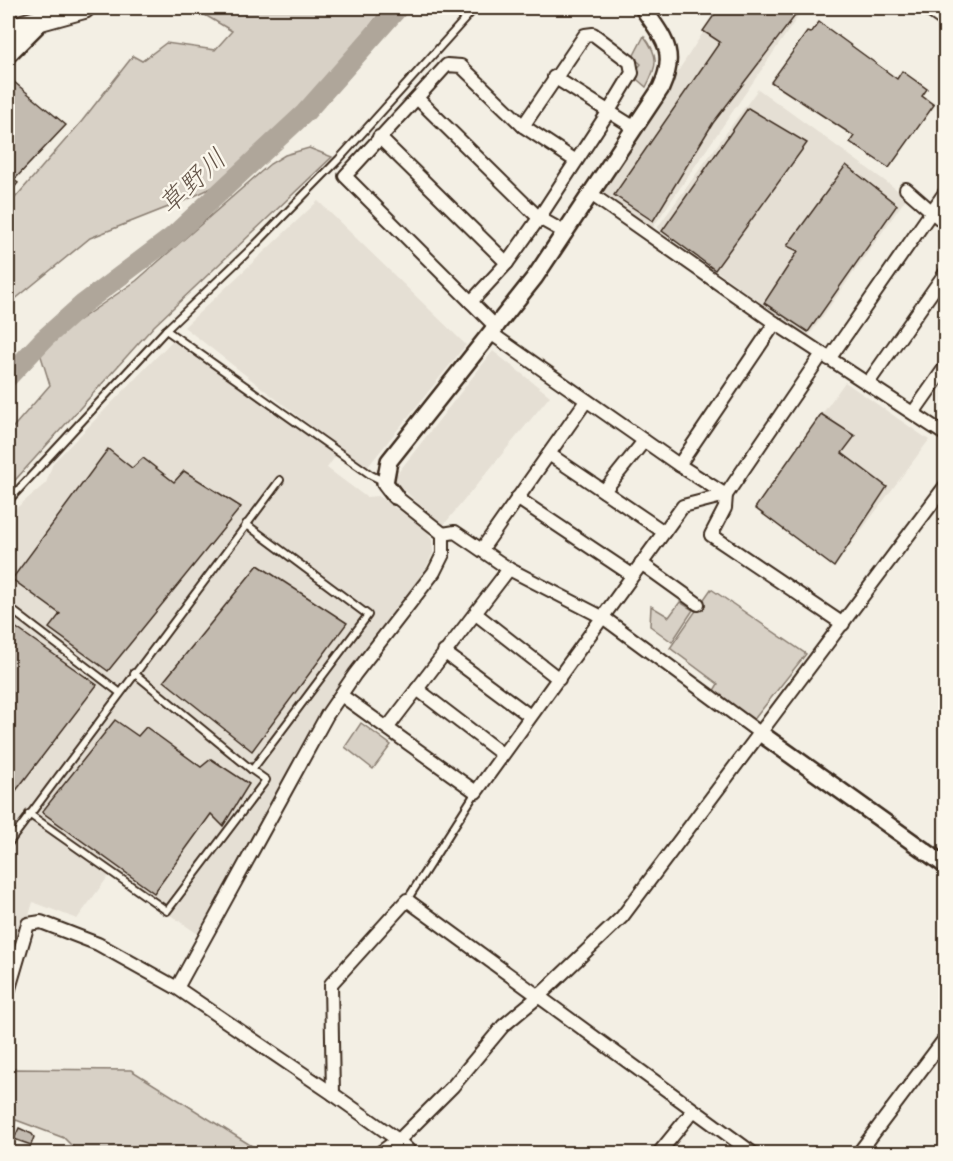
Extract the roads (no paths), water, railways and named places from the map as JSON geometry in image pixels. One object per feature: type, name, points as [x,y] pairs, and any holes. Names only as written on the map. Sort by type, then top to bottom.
[{"type":"highway","points":[[8,29],[84,8]]},
{"type":"main road","points":[[8,54],[42,20]]},
{"type":"street","points":[[643,8],[664,39],[670,57],[668,72],[661,88],[566,233],[494,331],[389,461],[385,483],[395,496],[443,534],[455,532],[509,569],[604,618],[945,866]]},
{"type":"street","points":[[926,8],[945,22]]},
{"type":"street","points":[[471,302],[507,263],[539,218],[632,73],[630,62],[593,34],[585,35],[554,77],[523,126]]},
{"type":"street","points":[[576,161],[523,126],[461,66],[447,65],[345,176],[471,302],[494,331],[586,401],[726,495]]},
{"type":"street","points":[[554,77],[635,128]]},
{"type":"street","points":[[418,99],[539,218],[566,233]]},
{"type":"street","points":[[379,137],[507,263]]},
{"type":"street","points":[[906,189],[945,224]]},
{"type":"street","points":[[843,624],[711,535],[725,508],[726,495],[945,191]]},
{"type":"street","points":[[591,194],[775,323],[945,435]]},
{"type":"street","points":[[868,383],[945,272]]},
{"type":"street","points":[[679,465],[775,323]]},
{"type":"street","points":[[913,413],[945,366]]},
{"type":"street","points":[[482,549],[586,401]]},
{"type":"street","points":[[604,491],[644,441]]},
{"type":"street","points":[[549,454],[664,532]]},
{"type":"street","points":[[378,1154],[398,1140],[453,1086],[503,1026],[539,996],[621,917],[843,624],[945,485]]},
{"type":"street","points":[[341,695],[476,792],[683,506],[726,495]]},
{"type":"street","points":[[517,498],[632,574]]},
{"type":"street","points":[[177,988],[327,715],[434,572],[443,554],[443,534]]},
{"type":"street","points":[[641,562],[698,604]]},
{"type":"street","points":[[388,727],[509,569]]},
{"type":"street","points":[[476,614],[559,679]]},
{"type":"street","points":[[444,652],[530,716]]},
{"type":"street","points":[[417,689],[502,754]]},
{"type":"street","points":[[333,1094],[331,984],[407,900],[753,1154]]},
{"type":"street","points":[[8,992],[28,924],[41,922],[98,944],[177,988],[333,1094],[398,1140],[412,1154]]},
{"type":"street","points":[[858,1154],[945,1038]]},
{"type":"street","points":[[658,1154],[693,1111]]},
{"type":"lane","points":[[8,501],[26,485],[47,457],[166,330],[256,244],[339,159],[475,8]]},
{"type":"lane","points":[[166,330],[385,483]]},
{"type":"lane","points":[[8,844],[119,692],[280,480]]},
{"type":"lane","points":[[246,524],[368,615],[252,770]]},
{"type":"lane","points":[[8,607],[119,692]]},
{"type":"lane","points":[[29,814],[167,911],[266,780],[134,673]]},
{"type":"lane","points":[[407,900],[476,792]]},
{"type":"waterway","name":"草野川","points":[[8,377],[45,338],[83,304],[172,237],[305,113],[398,8]]}]
